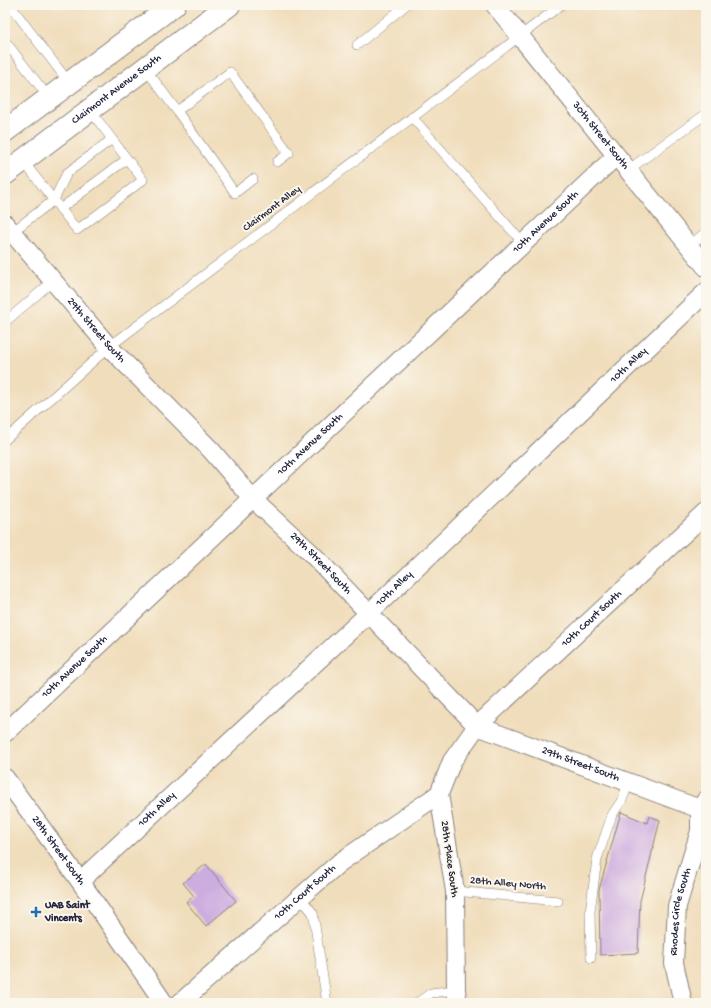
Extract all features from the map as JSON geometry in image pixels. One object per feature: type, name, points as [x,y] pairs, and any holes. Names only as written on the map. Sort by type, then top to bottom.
[{"type":"street","points":[[5,131],[50,99],[174,5]]},
{"type":"street","name":"Clairmont Avenue South","points":[[5,174],[229,5]]},
{"type":"street","name":"30th Street South","points":[[495,5],[706,267]]},
{"type":"street","name":"10th Avenue South","points":[[5,733],[252,498],[616,156]]},
{"type":"street","name":"29th Street South","points":[[8,228],[110,347],[211,450],[252,498],[310,552],[477,726],[629,782],[703,805]]},
{"type":"street","name":"10th Alley","points":[[80,881],[368,614],[706,292]]},
{"type":"street","name":"10th Court South","points":[[477,726],[706,512]]},
{"type":"street","points":[[439,794],[452,761],[477,726]]},
{"type":"street","name":"28th Street South","points":[[5,778],[80,881],[164,1003]]},
{"type":"street","name":"10th Court South","points":[[180,1003],[339,863],[439,794]]},
{"type":"street","name":"28th Place South","points":[[439,794],[455,891],[457,996]]},
{"type":"street","name":"Rhodes Circle South","points":[[683,1003],[674,963],[677,906],[700,831],[703,805]]},
{"type":"lane","points":[[10,5],[70,84]]},
{"type":"lane","points":[[357,45],[406,5]]},
{"type":"lane","name":"Clairmont Alley","points":[[5,440],[110,347],[561,5]]},
{"type":"lane","points":[[6,45],[50,99]]},
{"type":"lane","points":[[145,68],[235,193],[253,179]]},
{"type":"lane","points":[[176,111],[230,72],[289,153],[277,162]]},
{"type":"lane","points":[[23,161],[78,230],[143,180],[90,110]]},
{"type":"lane","points":[[628,170],[706,114]]},
{"type":"lane","points":[[412,117],[523,243]]},
{"type":"lane","points":[[8,228],[54,200],[67,172],[112,139]]},
{"type":"lane","points":[[60,209],[127,159]]},
{"type":"lane","points":[[689,246],[706,232]]},
{"type":"lane","points":[[5,322],[53,281]]},
{"type":"lane","points":[[591,958],[590,912],[597,859],[612,815],[622,800],[629,782]]},
{"type":"lane","name":"28th Alley North","points":[[455,891],[558,901]]},
{"type":"lane","points":[[300,897],[313,913],[327,1003]]},
{"type":"lane","points":[[417,1003],[431,993],[457,996]]},
{"type":"building","points":[[621,812],[647,823],[649,816],[660,820],[640,901],[638,953],[600,955],[599,890]]},
{"type":"building","points":[[206,864],[236,901],[206,926],[186,902],[194,896],[183,883]]},
{"type":"place","name":"UAB Saint Vincents","points":[[36,912]]}]
